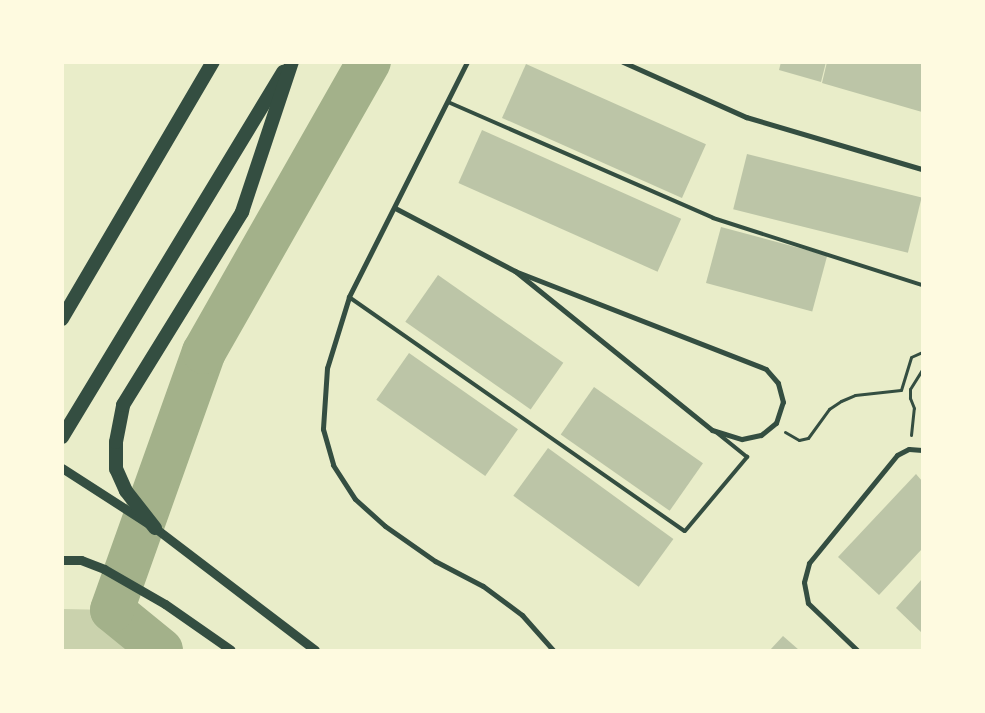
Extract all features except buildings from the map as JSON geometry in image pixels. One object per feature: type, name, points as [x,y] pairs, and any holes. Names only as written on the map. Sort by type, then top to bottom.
[{"type":"highway","points":[[62,319],[213,62]]},
{"type":"highway","points":[[62,437],[290,62]]},
{"type":"highway","points":[[155,528],[126,491],[116,469],[116,442],[123,406],[242,212],[290,62]]},
{"type":"street","points":[[467,62],[349,297],[327,368],[323,397],[323,428],[333,465],[355,499],[386,526],[435,560],[483,586],[522,615],[553,650]]},
{"type":"street","points":[[623,62],[746,117],[922,169]]},
{"type":"street","points":[[395,208],[515,271],[766,369],[778,383],[783,402],[776,423],[761,435],[742,439],[712,430],[515,271]]},
{"type":"street","points":[[857,650],[808,603],[804,582],[809,563],[897,455],[909,449],[922,450]]},
{"type":"street","points":[[62,468],[155,528],[315,650]]},
{"type":"street","points":[[62,560],[81,560],[104,568],[164,604],[231,650]]},
{"type":"lane","points":[[448,102],[713,218],[922,285]]},
{"type":"lane","points":[[349,297],[685,531],[747,457],[712,430]]},
{"type":"path","points":[[776,423],[789,436],[799,440],[808,438],[829,409],[841,401],[855,395],[901,390],[911,357],[922,352]]},
{"type":"path","points":[[909,449],[914,408],[910,398],[910,389],[922,370]]},
{"type":"green space","points":[[63,609],[112,610],[171,650],[63,650]]},
{"type":"waterway","points":[[161,650],[112,610],[204,352],[369,62]]}]
